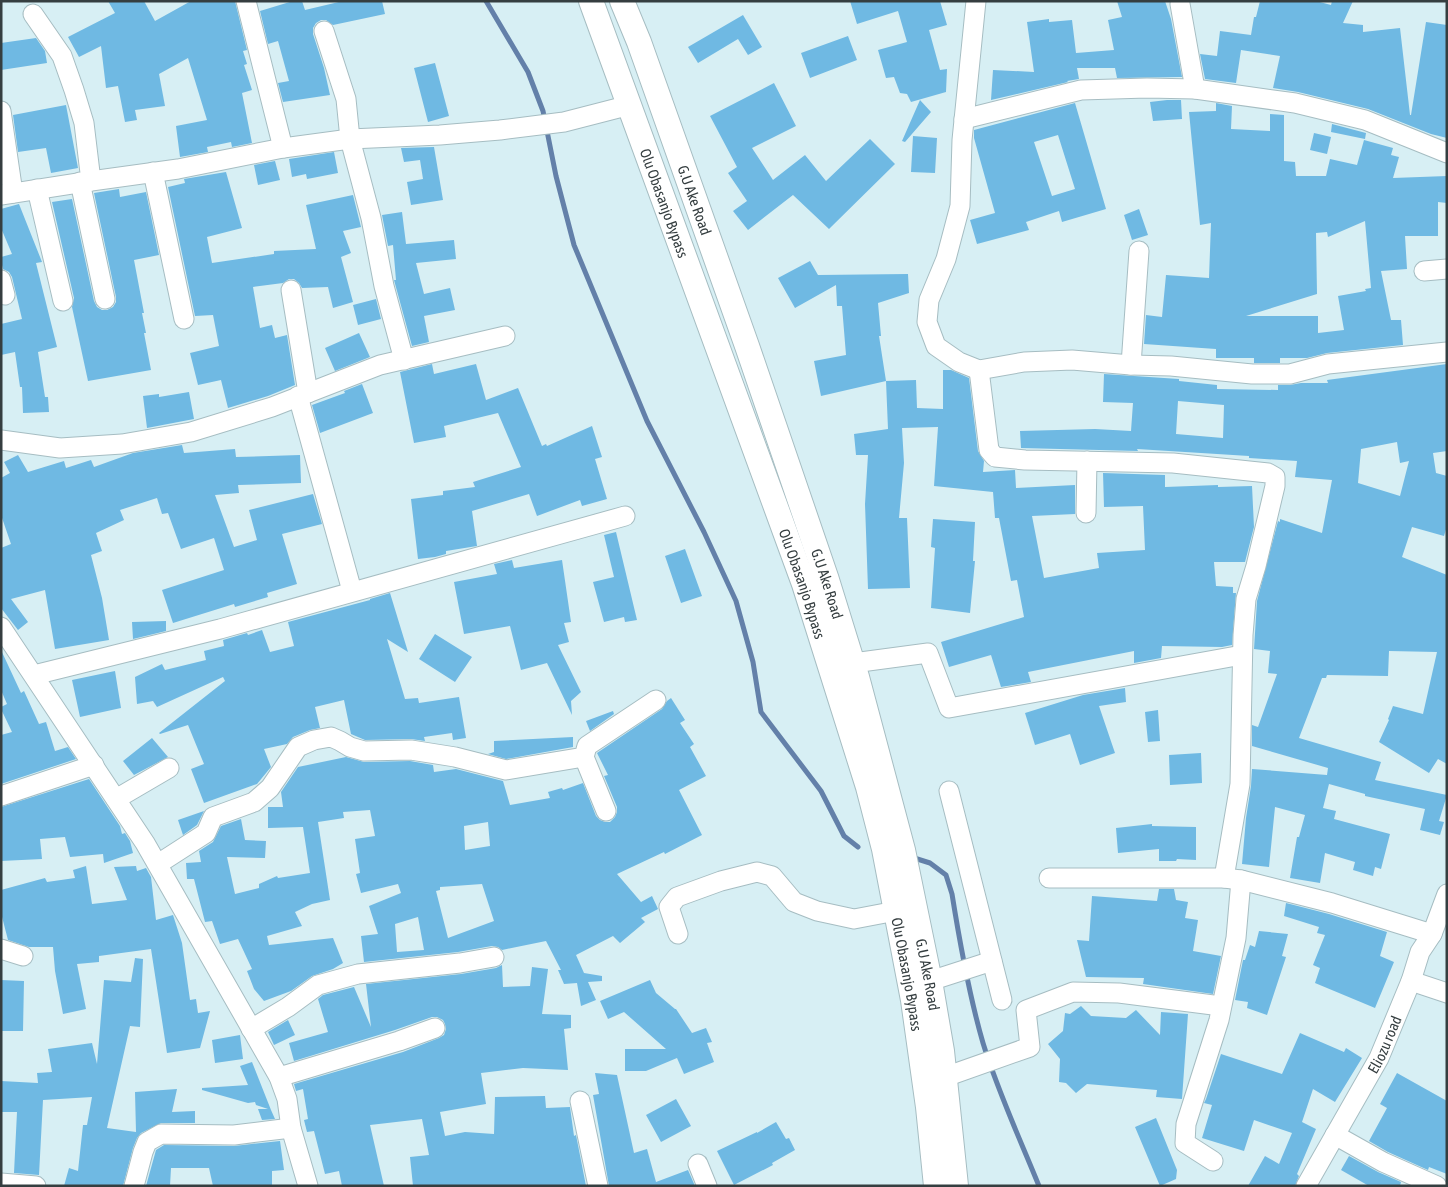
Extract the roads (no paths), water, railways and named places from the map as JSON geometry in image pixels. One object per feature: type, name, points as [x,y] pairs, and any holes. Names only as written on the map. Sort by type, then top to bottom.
[{"type":"main road","name":"Olu Obasanjo Bypass","points":[[591,1],[804,584],[868,787],[884,849],[920,1045],[936,1186]]},
{"type":"main road","name":"G.U Ake Road","points":[[622,1],[642,50],[747,346],[852,663],[903,850],[930,981],[945,1077],[956,1186]]},
{"type":"street","points":[[246,1],[282,148]]},
{"type":"street","points":[[976,1],[964,119],[960,206],[946,259],[928,300],[927,322],[936,346],[959,362],[979,370],[1024,362],[1072,360],[1171,366],[1252,374],[1290,374],[1328,364],[1447,352]]},
{"type":"street","points":[[1180,4],[1195,89]]},
{"type":"street","points":[[33,14],[62,56],[84,122],[86,182],[105,299]]},
{"type":"street","points":[[324,31],[346,99],[350,139],[371,218],[384,286],[404,360]]},
{"type":"street","points":[[964,119],[1081,90],[1195,89],[1295,103],[1365,120],[1447,153]]},
{"type":"street","points":[[1,111],[7,194],[178,169],[282,148],[350,139],[440,136],[564,122],[630,104]]},
{"type":"street","points":[[154,172],[184,319]]},
{"type":"street","points":[[37,190],[63,301]]},
{"type":"street","points":[[1131,365],[1139,251]]},
{"type":"street","points":[[1424,272],[1447,269]]},
{"type":"street","points":[[291,290],[303,394],[352,591]]},
{"type":"street","points":[[1,440],[60,448],[122,444],[191,432],[272,407],[380,365],[505,336]]},
{"type":"street","points":[[979,370],[989,450],[995,457],[1025,460],[1173,463],[1268,473],[1275,477],[1273,494],[1256,566],[1246,599],[1242,655],[1240,784],[1232,879],[1236,938],[1219,1020],[1186,1124],[1185,1143],[1213,1162]]},
{"type":"street","points":[[1086,513],[1087,461]]},
{"type":"street","points":[[34,676],[220,629],[625,516]]},
{"type":"street","points":[[1,626],[158,864],[279,1078],[287,1099],[292,1128],[307,1185]]},
{"type":"street","points":[[852,663],[928,653],[949,708],[1242,655]]},
{"type":"street","points":[[606,811],[584,757],[587,746],[656,700]]},
{"type":"street","points":[[158,864],[206,833],[213,817],[254,802],[270,788],[298,747],[314,740],[331,737],[350,748],[364,751],[411,750],[455,756],[506,770],[584,757]]},
{"type":"street","points":[[1,796],[94,765]]},
{"type":"street","points":[[116,799],[169,768]]},
{"type":"street","points":[[949,792],[987,962],[1002,1000]]},
{"type":"street","points":[[678,934],[669,907],[677,897],[721,881],[757,872],[772,876],[794,902],[817,911],[854,919],[896,911]]},
{"type":"street","points":[[1049,878],[1232,879],[1332,903],[1432,934]]},
{"type":"street","name":"Eliozu road","points":[[1306,1186],[1378,1058],[1411,981],[1420,952],[1432,934],[1447,894]]},
{"type":"street","points":[[1,949],[23,956]]},
{"type":"street","points":[[251,1028],[288,1007],[318,985],[358,974],[460,963],[494,957]]},
{"type":"street","points":[[930,981],[987,962]]},
{"type":"street","points":[[1411,981],[1447,993]]},
{"type":"street","points":[[945,1077],[1030,1047],[1026,1010],[1073,992],[1119,992],[1221,1006]]},
{"type":"street","points":[[279,1078],[399,1042],[435,1028]]},
{"type":"street","points":[[580,1101],[598,1186]]},
{"type":"street","points":[[134,1186],[143,1152],[148,1142],[161,1134],[234,1135],[292,1128]]},
{"type":"street","points":[[1335,1135],[1383,1162],[1437,1186]]},
{"type":"street","points":[[698,1164],[707,1186]]},
{"type":"street","points":[[1,1183],[36,1186]]},
{"type":"waterway","points":[[486,1],[528,72],[543,111],[556,176],[574,245],[647,421],[704,532],[736,601],[753,662],[761,712],[821,791],[844,836],[858,847]]},
{"type":"waterway","points":[[911,857],[930,863],[946,875],[952,894],[973,1006],[983,1043],[1002,1097],[1039,1186]]}]
